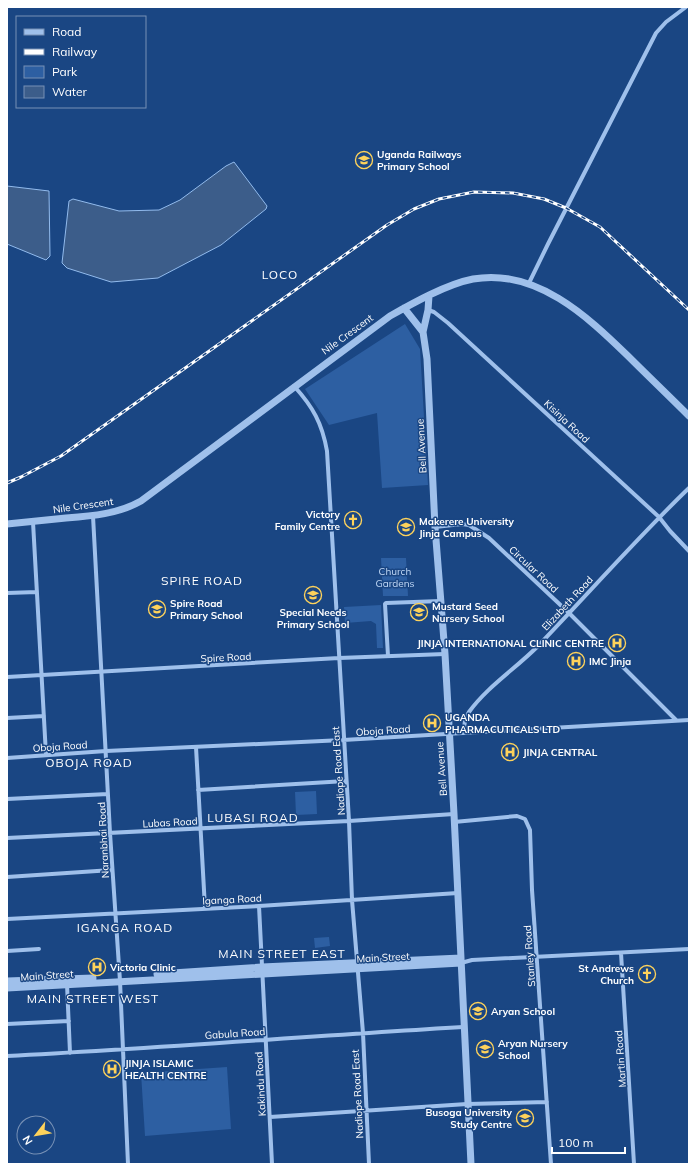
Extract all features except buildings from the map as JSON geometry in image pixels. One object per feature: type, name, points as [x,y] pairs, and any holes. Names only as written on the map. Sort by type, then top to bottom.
[{"type":"street","points":[[529,283],[656,33],[666,22],[686,7]]},
{"type":"street","name":"Nile Crescent","points":[[7,524],[93,516],[121,510],[140,501],[390,316],[429,296],[473,279],[506,279],[529,283],[567,303],[600,329],[689,416]]},
{"type":"street","points":[[423,332],[428,310],[429,296]]},
{"type":"street","name":"Bell Avenue","points":[[404,308],[423,332],[427,359],[454,814],[470,1164]]},
{"type":"street","name":"Kisinja Road","points":[[428,310],[434,312],[448,323],[659,517],[670,531],[689,550]]},
{"type":"street","name":"Nadiope Road East","points":[[294,386],[313,409],[322,428],[325,441],[331,509],[343,740],[349,821],[352,900],[363,1033],[369,1164]]},
{"type":"street","name":"Elizabeth Road","points":[[465,732],[464,722],[477,702],[536,648],[659,517],[689,488]]},
{"type":"street","name":"Naranbhai Road","points":[[93,516],[128,1164]]},
{"type":"street","points":[[33,522],[46,755]]},
{"type":"street","name":"Circular Road","points":[[436,527],[462,524],[469,525],[489,538],[569,613],[676,720]]},
{"type":"street","points":[[7,594],[37,592]]},
{"type":"street","points":[[388,656],[385,604],[442,601]]},
{"type":"street","name":"Spire Road","points":[[7,677],[339,658],[445,654]]},
{"type":"street","points":[[7,718],[44,716]]},
{"type":"street","name":"Oboja Road","points":[[7,758],[106,751],[343,740],[689,720]]},
{"type":"street","points":[[196,747],[205,908]]},
{"type":"street","points":[[198,790],[346,781]]},
{"type":"street","points":[[7,799],[108,794]]},
{"type":"street","name":"Lubas Road","points":[[7,838],[349,821],[454,814]]},
{"type":"street","name":"Stanley Road","points":[[454,822],[517,816],[525,819],[530,830],[551,1164]]},
{"type":"street","points":[[7,877],[112,870]]},
{"type":"street","name":"Iganga Road","points":[[7,919],[259,906],[458,893]]},
{"type":"street","name":"Kakindu Road","points":[[259,906],[272,1164]]},
{"type":"street","points":[[7,951],[39,949]]},
{"type":"street","name":"Main Street","points":[[7,981],[119,979],[358,965],[689,949]]},
{"type":"street","name":"Martin Road","points":[[621,953],[634,1164]]},
{"type":"street","name":"Main Street","points":[[7,988],[119,979]]},
{"type":"street","points":[[67,984],[70,1052]]},
{"type":"street","points":[[7,1024],[69,1021]]},
{"type":"street","name":"Gabula Road","points":[[7,1056],[122,1050],[266,1039],[464,1027]]},
{"type":"street","points":[[270,1117],[467,1104],[547,1102]]},
{"type":"green space","points":[[405,324],[420,349],[428,485],[382,488],[377,413],[329,425],[305,389]]},
{"type":"green space","name":"Church Gardens","points":[[381,558],[406,558],[408,596],[383,596]]},
{"type":"green space","points":[[381,605],[383,648],[377,648],[376,624],[371,621],[345,623],[344,607]]},
{"type":"green space","points":[[316,791],[317,814],[296,815],[295,792]]},
{"type":"green space","points":[[329,937],[330,946],[315,948],[314,938]]},
{"type":"green space","points":[[227,1067],[231,1129],[145,1136],[141,1073]]},
{"type":"water","points":[[234,162],[267,206],[266,209],[221,245],[158,278],[111,282],[67,268],[62,263],[69,201],[73,199],[119,211],[159,210],[180,200],[226,166]]},
{"type":"water","points":[[7,186],[49,191],[50,256],[46,260],[7,244]]},
{"type":"railway","points":[[7,483],[61,456],[387,225],[414,209],[439,199],[474,192],[513,193],[544,199],[566,208],[600,227],[689,310]]},
{"type":"place","name":"Uganda Railways Primary School","points":[[364,160]]},
{"type":"place","name":"Victory Family Centre","points":[[353,520]]},
{"type":"place","name":"Makerere University Jinja Campus","points":[[406,527]]},
{"type":"place","name":"Special Needs Primary School","points":[[313,595]]},
{"type":"place","name":"Spire Road Primary School","points":[[157,609]]},
{"type":"place","name":"Mustard Seed Nursery School","points":[[419,612]]},
{"type":"place","name":"JINJA INTERNATIONAL CLINIC CENTRE","points":[[617,643]]},
{"type":"place","name":"IMC Jinja","points":[[576,661]]},
{"type":"place","name":"UGANDA PHARMACUTICALS LTD","points":[[432,723]]},
{"type":"place","name":"JINJA CENTRAL","points":[[510,752]]},
{"type":"place","name":"Victoria Clinic","points":[[97,967]]},
{"type":"place","name":"St Andrews Church","points":[[647,974]]},
{"type":"place","name":"Aryan School","points":[[478,1011]]},
{"type":"place","name":"Aryan Nursery School","points":[[485,1049]]},
{"type":"place","name":"JINJA ISLAMIC HEALTH CENTRE","points":[[112,1069]]},
{"type":"place","name":"Busoga University Study Centre","points":[[525,1118]]},
{"type":"district","name":"LOCO","points":[[280,275]]},
{"type":"district","name":"SPIRE ROAD","points":[[202,581]]},
{"type":"district","name":"OBOJA ROAD","points":[[89,763]]},
{"type":"district","name":"LUBASI ROAD","points":[[253,818]]},
{"type":"district","name":"IGANGA ROAD","points":[[125,928]]},
{"type":"district","name":"MAIN STREET EAST","points":[[282,954]]},
{"type":"district","name":"MAIN STREET WEST","points":[[93,999]]}]
